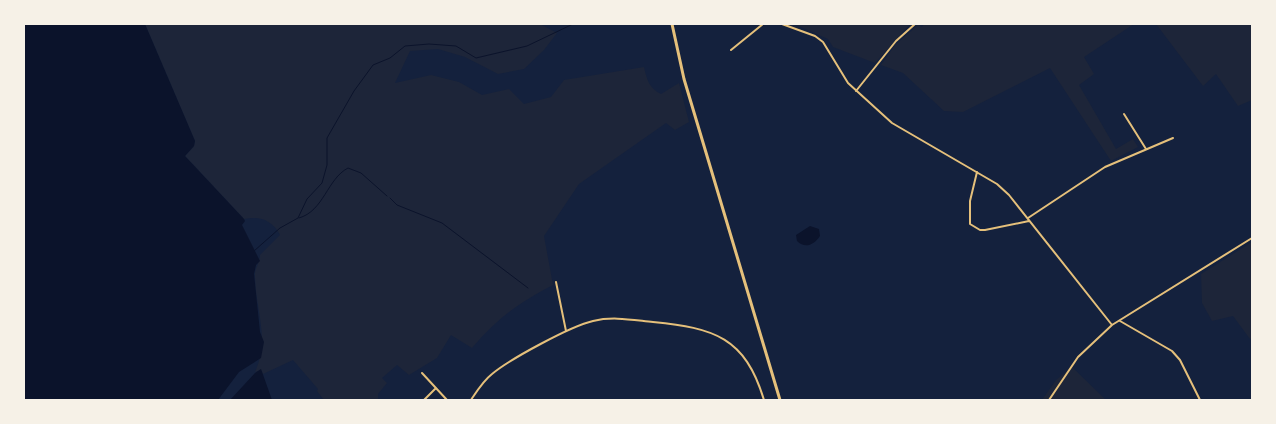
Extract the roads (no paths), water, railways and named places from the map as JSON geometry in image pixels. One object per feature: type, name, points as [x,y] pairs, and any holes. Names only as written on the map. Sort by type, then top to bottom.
[{"type":"main road","points":[[672,24],[684,79],[780,400]]},
{"type":"street","points":[[731,50],[763,24]]},
{"type":"street","points":[[782,24],[815,36],[823,42],[840,71],[856,90],[892,123],[977,172],[1009,195],[1112,325]]},
{"type":"street","points":[[856,90],[890,47],[915,24]]},
{"type":"street","points":[[1124,114],[1146,149]]},
{"type":"street","points":[[977,172],[970,201],[970,224],[985,230],[1029,219],[1105,167],[1173,138]]},
{"type":"street","points":[[1049,400],[1078,357],[1112,325],[1211,261],[1252,238]]},
{"type":"street","points":[[556,282],[566,331]]},
{"type":"street","points":[[471,400],[492,374],[566,331],[582,324],[607,318],[678,325],[704,329],[716,334],[741,353],[755,375],[764,400]]},
{"type":"street","points":[[1120,321],[1172,351],[1180,360],[1200,400]]},
{"type":"street","points":[[422,373],[447,400]]},
{"type":"street","points":[[424,400],[436,388]]},
{"type":"waterway","points":[[254,251],[280,228],[298,218],[307,199],[322,183],[327,165],[327,138],[354,91],[373,65],[390,58],[405,46],[429,44],[456,46],[476,58],[527,46],[573,24]]},
{"type":"waterway","points":[[299,218],[314,209],[335,179],[348,168],[361,173],[387,196]]},
{"type":"waterway","points":[[390,198],[397,205],[442,223],[528,288]]}]
